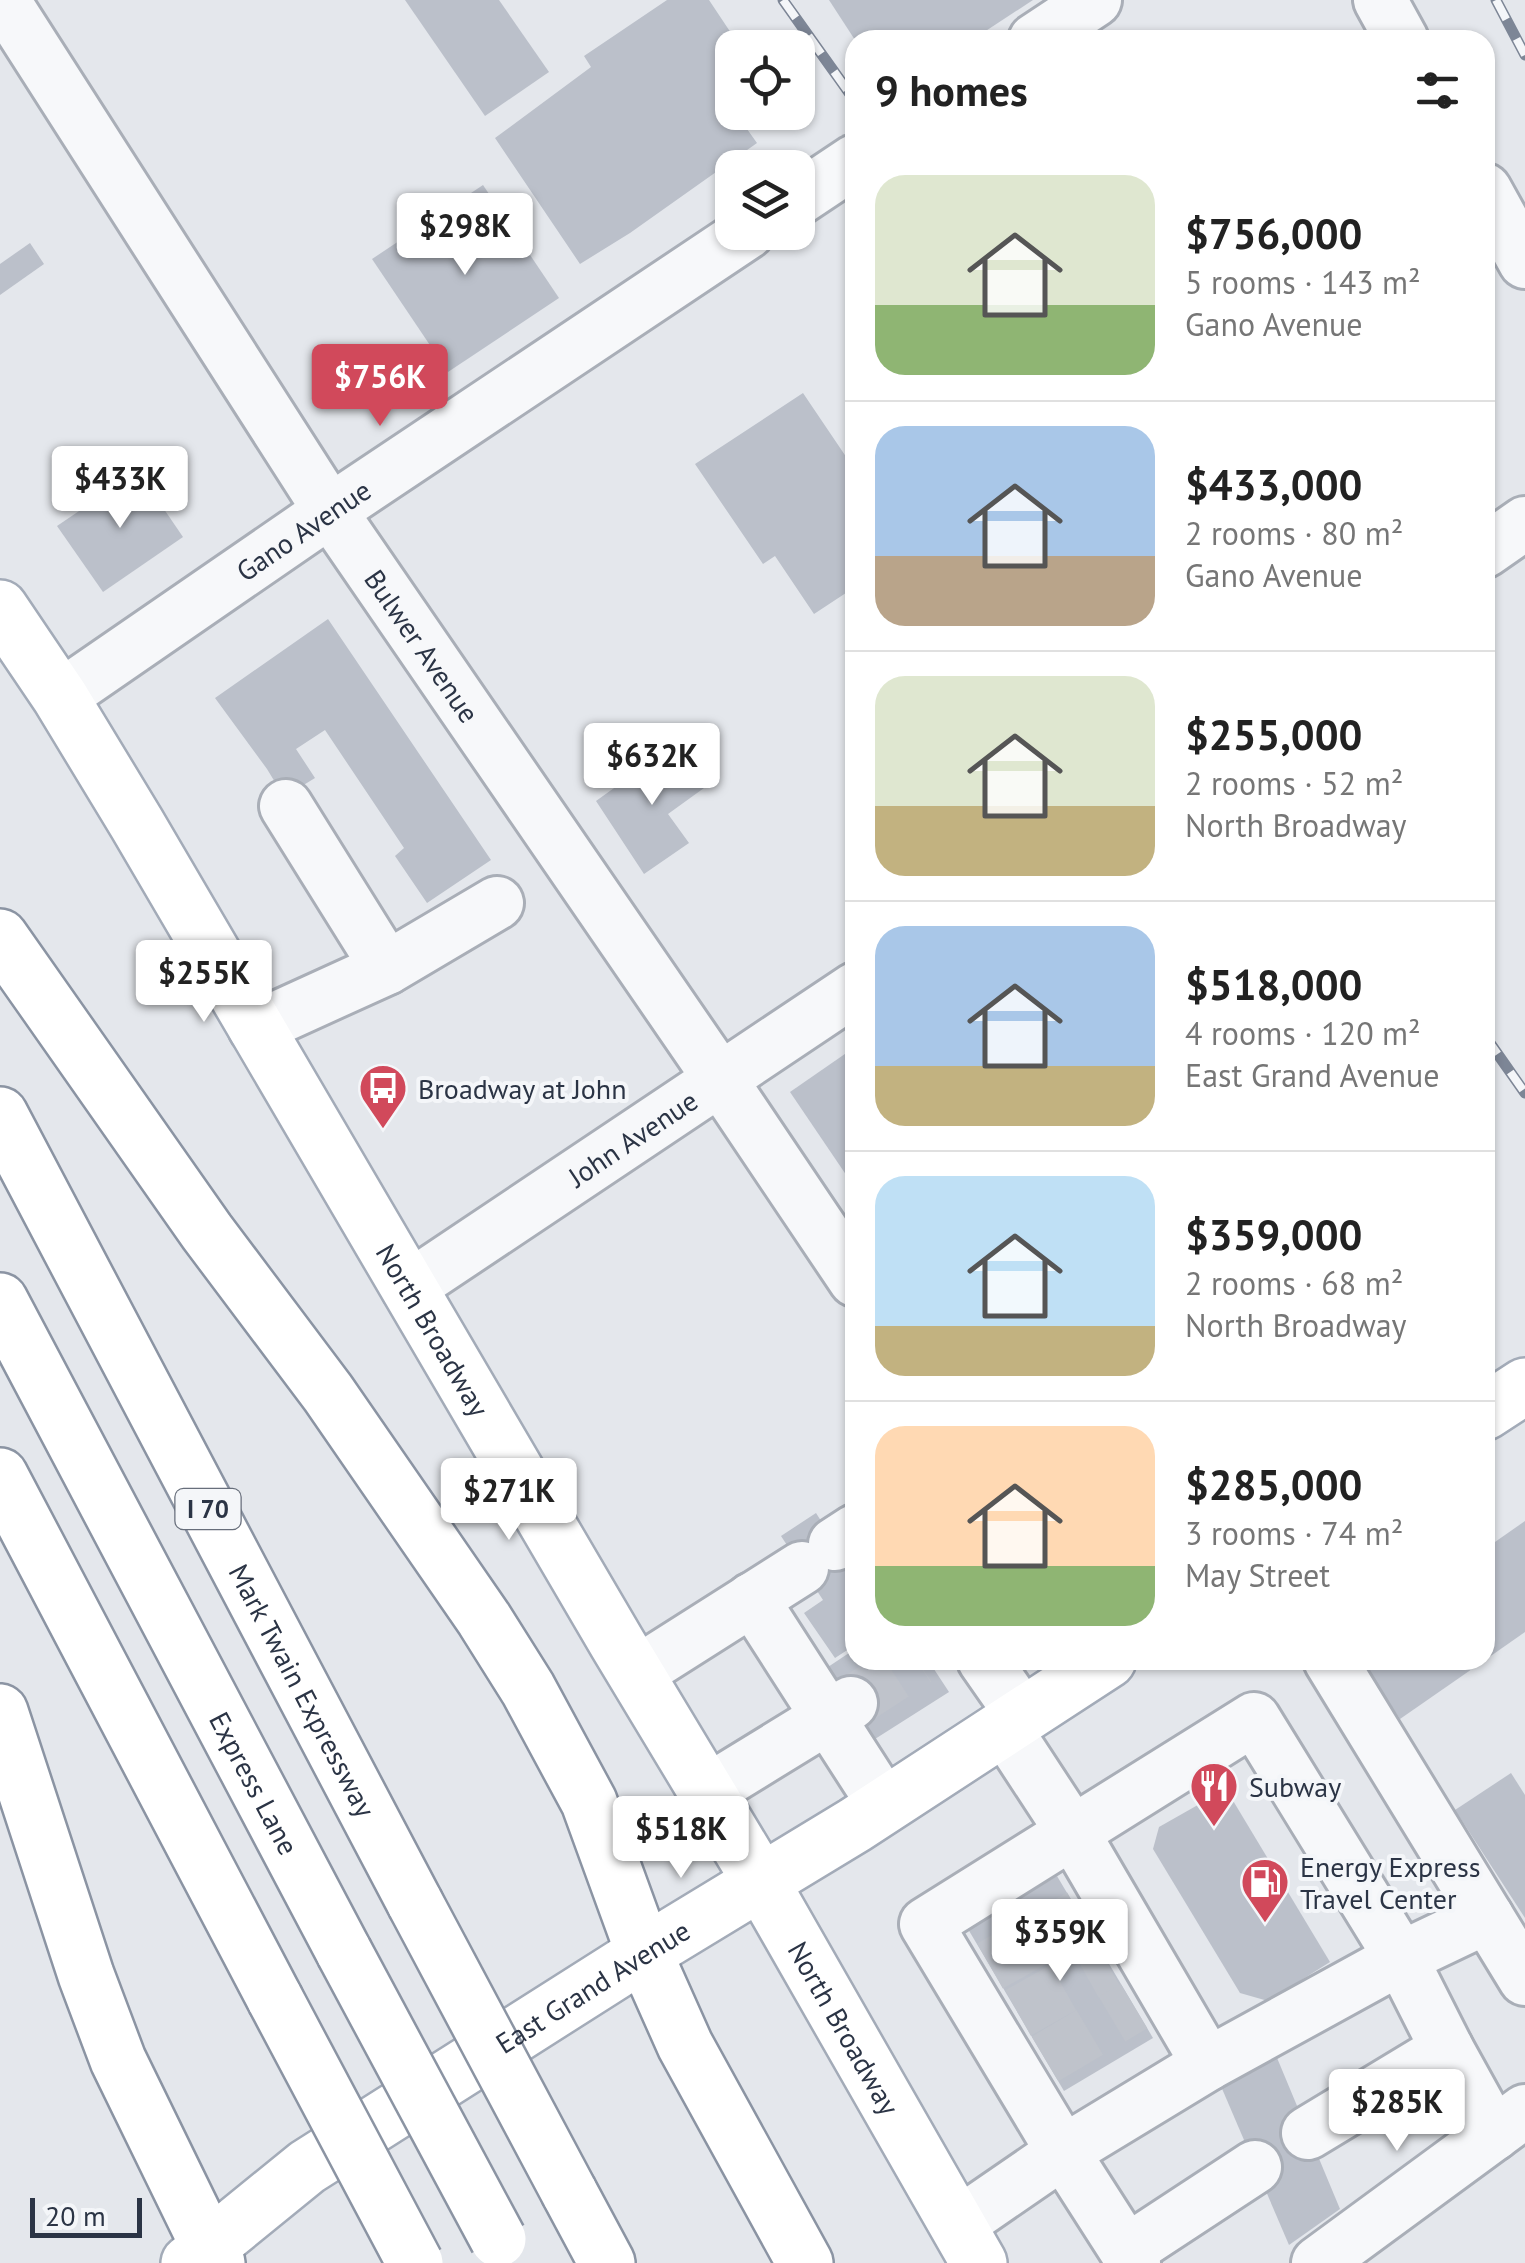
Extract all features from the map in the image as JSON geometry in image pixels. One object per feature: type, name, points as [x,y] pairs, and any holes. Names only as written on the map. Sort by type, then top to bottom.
[{"type":"main road","name":"North Broadway","points":[[0,608],[60,696],[761,1882],[968,2244]]},
{"type":"main road","points":[[0,937],[207,1232],[328,1392],[528,1689],[590,1802],[644,1953],[684,2045],[805,2263]]},
{"type":"main road","name":"Mark Twain Expressway","points":[[0,1116],[607,2263]]},
{"type":"main road","name":"Express Lane","points":[[0,1302],[504,2251]]},
{"type":"main road","points":[[1495,1406],[1525,1386]]},
{"type":"main road","points":[[0,1476],[414,2263]]},
{"type":"main road","name":"East Grand Avenue","points":[[205,2257],[307,2167],[884,1806],[1093,1670]]},
{"type":"main road","points":[[0,1712],[118,2060],[205,2257]]},
{"type":"street","name":"Bulwer Avenue","points":[[3,0],[330,512],[845,1265]]},
{"type":"street","points":[[1050,30],[1094,0]]},
{"type":"street","points":[[1380,0],[1396,30]]},
{"type":"street","points":[[815,188],[845,168]]},
{"type":"street","points":[[1495,208],[1525,262]]},
{"type":"street","name":"Gano Avenue","points":[[60,696],[721,250]]},
{"type":"street","points":[[1495,544],[1525,523]]},
{"type":"street","points":[[286,806],[387,968]]},
{"type":"street","points":[[256,1028],[387,968],[497,903]]},
{"type":"street","name":"John Avenue","points":[[408,1288],[845,997]]},
{"type":"street","points":[[636,1674],[831,1548]]},
{"type":"street","points":[[752,1599],[839,1710],[884,1806]]},
{"type":"street","points":[[989,1670],[1073,1833],[1096,1906],[1136,1976],[1208,2064]]},
{"type":"street","points":[[1336,1670],[1525,1979]]},
{"type":"street","points":[[706,1792],[839,1710]]},
{"type":"street","points":[[1255,2166],[1130,2257],[1063,2152],[1031,2066],[976,1974],[926,1924],[1254,1720],[1402,1958],[1447,2049],[1510,2122],[1318,2263]]},
{"type":"street","points":[[968,2244],[1063,2152],[1208,2064],[1402,1958],[1487,1917]]},
{"type":"street","points":[[1308,2133],[1447,2049]]},
{"type":"building","points":[[405,0],[499,0],[549,72],[485,116]]},
{"type":"building","points":[[667,0],[709,0],[729,30],[715,30],[715,130],[748,130],[757,143],[747,150],[715,150],[715,173],[580,264],[495,138],[591,67],[584,56]]},
{"type":"building","points":[[829,0],[1033,0],[987,30],[848,30]]},
{"type":"building","points":[[483,185],[559,298],[448,372],[372,259]]},
{"type":"building","points":[[30,243],[44,264],[0,295],[0,264]]},
{"type":"building","points":[[803,393],[845,455],[845,594],[814,614],[775,556],[763,564],[695,464]]},
{"type":"building","points":[[138,471],[183,537],[103,592],[57,526]]},
{"type":"building","points":[[328,619],[491,860],[427,903],[395,856],[404,848],[325,730],[296,749],[315,778],[284,797],[215,698]]},
{"type":"building","points":[[674,745],[704,788],[668,814],[689,843],[644,874],[596,801]]},
{"type":"building","points":[[845,1054],[845,1173],[790,1092]]},
{"type":"building","points":[[816,1513],[845,1558],[845,1652],[835,1658],[804,1613],[823,1600],[781,1536]]},
{"type":"building","points":[[1525,1521],[1525,1632],[1495,1653],[1495,1542]]},
{"type":"building","points":[[845,1656],[845,1670],[935,1670],[949,1692],[875,1739],[828,1667]]},
{"type":"building","points":[[1368,1670],[1471,1670],[1400,1719]]},
{"type":"building","points":[[1511,1773],[1525,1795],[1525,1918],[1455,1810]]},
{"type":"building","points":[[1226,1789],[1330,1962],[1268,2001],[1240,1993],[1153,1849],[1159,1827]]},
{"type":"building","points":[[1057,1876],[1153,2038],[1064,2091],[968,1929]]},
{"type":"building","points":[[1270,2041],[1340,2209],[1289,2245],[1217,2077]]},
{"type":"tunnel","points":[[851,1703],[902,1670]]},
{"type":"tunnel","points":[[990,1966],[1080,1915]]},
{"type":"tunnel","points":[[1018,2013],[1107,1963]]},
{"type":"tunnel","points":[[1045,2059],[1134,2006]]},
{"type":"railway","points":[[783,0],[845,87]]},
{"type":"railway","points":[[1496,0],[1525,55]]},
{"type":"railway","points":[[1495,1050],[1525,1093]]},
{"type":"place","name":"Broadway at John","points":[[383,1130]]},
{"type":"place","name":"Subway","points":[[1214,1828]]},
{"type":"place","name":"Energy Express Travel Center","points":[[1265,1924]]}]
